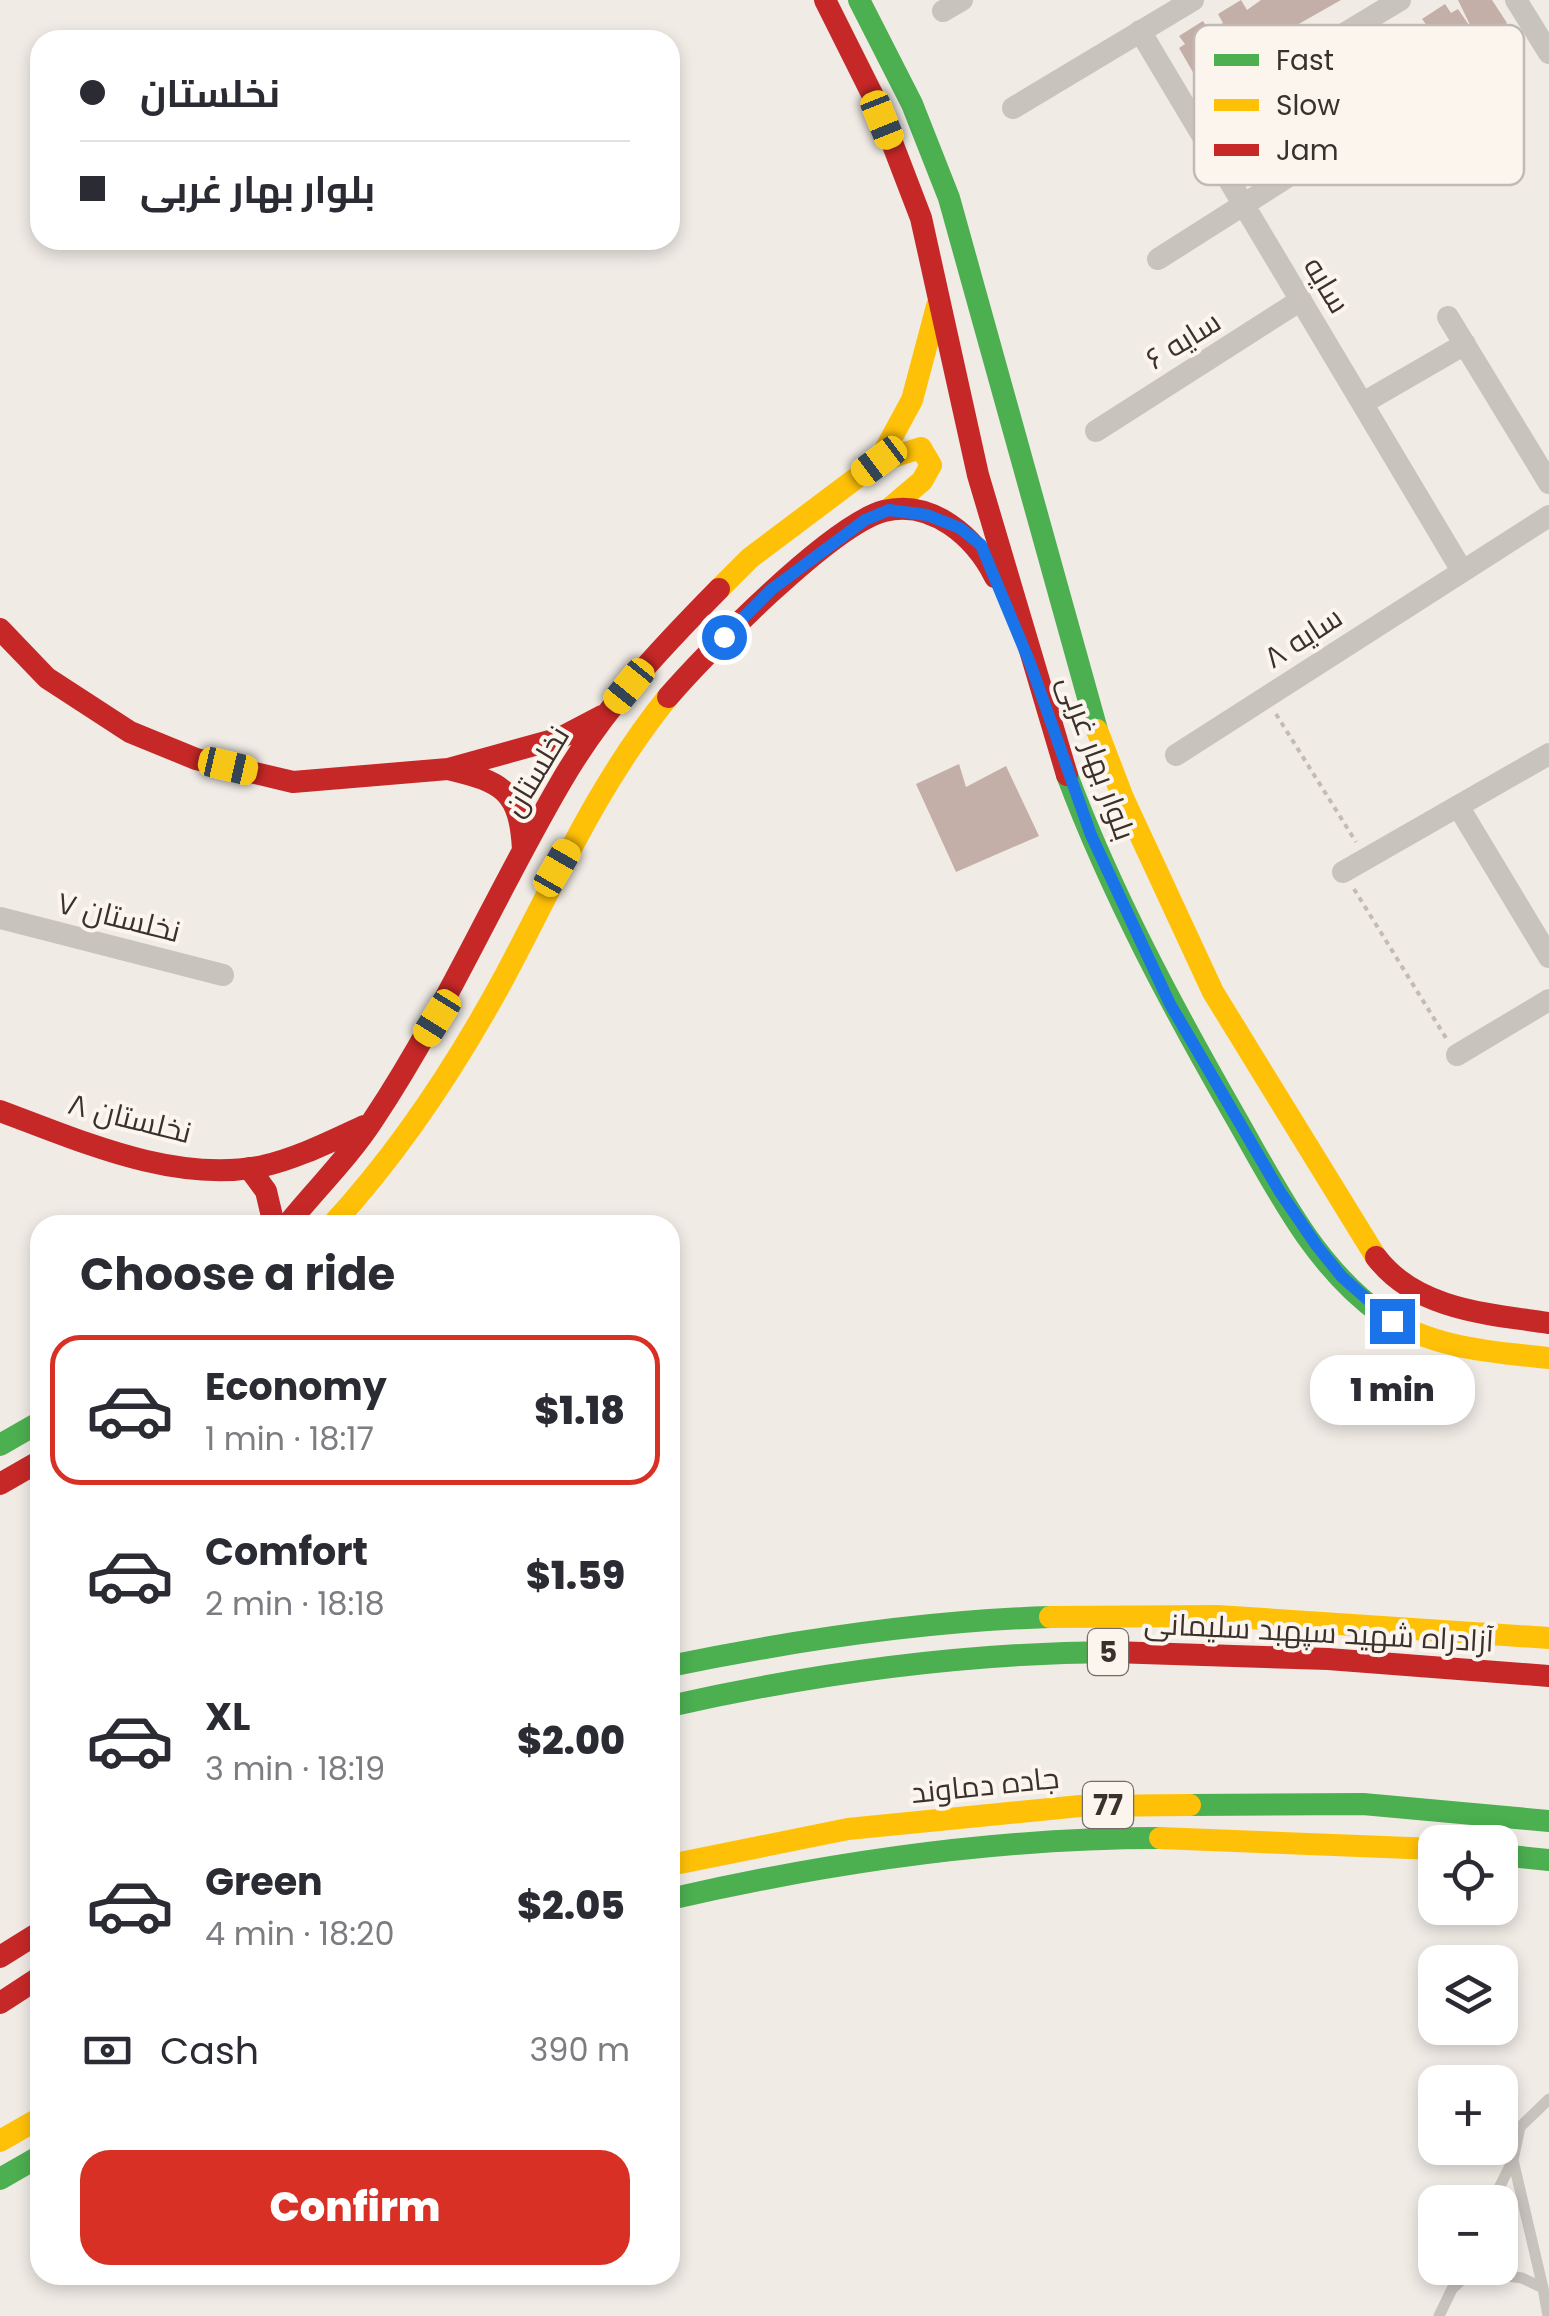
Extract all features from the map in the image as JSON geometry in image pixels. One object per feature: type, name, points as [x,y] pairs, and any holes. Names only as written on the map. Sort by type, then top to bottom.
[{"type":"main road","name":"بلوار بهار غربی","points":[[825,0],[850,47],[918,209],[940,292],[962,413],[1030,663],[1091,835],[1170,1004],[1280,1192],[1342,1277],[1392,1321],[1468,1349],[1549,1358]]},
{"type":"main road","name":"بلوار بهار غربی","points":[[860,0],[912,104],[949,198],[1084,696],[1123,798],[1212,992],[1355,1230],[1384,1268],[1448,1306],[1549,1323]]},
{"type":"main road","name":"نخلستان","points":[[295,1215],[372,1122],[455,986],[561,780],[606,714],[652,658],[750,558],[879,461],[912,400],[940,292]]},
{"type":"main road","points":[[340,1215],[404,1136],[488,1006],[557,868],[622,758],[675,685],[772,589],[865,520],[889,510],[922,481],[931,465],[921,448],[879,461]]},
{"type":"main road","points":[[889,510],[927,515],[960,528],[981,545],[1030,663]]},
{"type":"main road","points":[[0,629],[46,678],[130,732],[196,759],[293,782],[448,769],[542,744],[606,714]]},
{"type":"main road","points":[[448,769],[492,778],[512,793],[522,816],[523,850]]},
{"type":"main road","name":"نخلستان ۸","points":[[0,1111],[109,1150],[180,1165],[249,1168],[320,1146],[372,1122]]},
{"type":"main road","points":[[249,1168],[266,1191],[272,1215]]},
{"type":"main road","points":[[0,1445],[30,1428]]},
{"type":"main road","points":[[0,1484],[30,1467]]},
{"type":"main road","name":"آزادراه شهید سپهبد سلیمانی","points":[[680,1664],[885,1625],[1060,1614],[1227,1614],[1549,1638]]},
{"type":"main road","name":"آزادراه شهید سپهبد سلیمانی","points":[[680,1703],[722,1692],[890,1665],[1061,1652],[1227,1652],[1549,1676]]},
{"type":"main road","name":"جاده دماوند","points":[[680,1863],[848,1829],[1080,1806],[1363,1804],[1549,1821]]},
{"type":"main road","name":"77","points":[[680,1897],[854,1862],[1081,1838],[1357,1842],[1418,1847]]},
{"type":"main road","points":[[1518,1857],[1549,1860]]},
{"type":"main road","points":[[0,1956],[30,1938]]},
{"type":"main road","points":[[0,2002],[30,1983]]},
{"type":"main road","points":[[0,2140],[30,2124]]},
{"type":"main road","points":[[0,2180],[30,2162]]},
{"type":"street","points":[[1359,25],[1400,0]]},
{"type":"street","points":[[1516,0],[1549,53]]},
{"type":"street","points":[[1012,108],[1140,31],[1177,4]]},
{"type":"street","name":"سایه","points":[[1140,31],[1194,121]]},
{"type":"street","name":"سایه","points":[[1233,185],[1462,569]]},
{"type":"street","points":[[1158,259],[1274,185]]},
{"type":"street","name":"سایه ۶","points":[[1096,431],[1301,300]]},
{"type":"street","points":[[1448,317],[1549,483]]},
{"type":"street","points":[[1362,403],[1465,344]]},
{"type":"street","name":"سایه ۸","points":[[1176,755],[1549,516]]},
{"type":"street","points":[[1343,872],[1549,754]]},
{"type":"street","points":[[1458,806],[1548,952]]},
{"type":"street","name":"نخلستان ۷","points":[[0,918],[223,974]]},
{"type":"street","points":[[1457,1055],[1549,1000]]},
{"type":"lane","points":[[1518,2136],[1520,2127],[1549,2099]]},
{"type":"lane","points":[[1514,2165],[1548,2316]]},
{"type":"lane","points":[[1518,2277],[1543,2288]]},
{"type":"lane","points":[[1439,2316],[1456,2285]]},
{"type":"path","points":[[1266,697],[1366,859]]},
{"type":"path","points":[[1343,872],[1457,1055]]},
{"type":"building","points":[[1241,0],[1247,10],[1261,0],[1341,0],[1297,25],[1220,25],[1223,23],[1218,14]]},
{"type":"building","points":[[1458,0],[1492,0],[1507,23],[1504,25],[1470,25]]},
{"type":"building","points":[[1445,4],[1451,13],[1458,9],[1469,25],[1426,25],[1422,19]]},
{"type":"building","points":[[1194,27],[1194,74],[1179,48],[1185,44],[1179,36]]},
{"type":"building","points":[[959,764],[966,787],[1006,766],[1039,836],[956,872],[916,784]]},
{"type":"traffic: fast","points":[[859,0],[912,104],[949,198],[1097,730]]},
{"type":"traffic: fast","points":[[1067,775],[1145,950],[1266,1171],[1316,1249],[1357,1295],[1381,1314]]},
{"type":"traffic: fast","points":[[0,1445],[30,1428]]},
{"type":"traffic: fast","points":[[680,1664],[859,1633],[1050,1617]]},
{"type":"traffic: fast","points":[[680,1704],[890,1667],[1000,1656],[1112,1652]]},
{"type":"traffic: fast","points":[[1190,1805],[1363,1804],[1549,1821]]},
{"type":"traffic: fast","points":[[680,1897],[913,1855],[1036,1842],[1160,1838]]},
{"type":"traffic: fast","points":[[1518,1857],[1549,1860]]},
{"type":"traffic: fast","points":[[0,2179],[30,2162]]},
{"type":"traffic: slow","points":[[719,589],[750,558],[879,461],[912,400],[937,306]]},
{"type":"traffic: slow","points":[[879,461],[921,448],[931,465],[922,481],[889,509]]},
{"type":"traffic: slow","points":[[341,1215],[382,1167],[448,1073],[506,974],[600,797],[668,697]]},
{"type":"traffic: slow","points":[[1097,730],[1123,798],[1213,992],[1376,1257]]},
{"type":"traffic: slow","points":[[1381,1314],[1440,1341],[1549,1358]]},
{"type":"traffic: slow","points":[[1050,1617],[1218,1616],[1549,1638]]},
{"type":"traffic: slow","points":[[680,1863],[848,1829],[1080,1806],[1190,1805]]},
{"type":"traffic: slow","points":[[1160,1838],[1418,1848]]},
{"type":"traffic: slow","points":[[0,2141],[30,2124]]},
{"type":"traffic: jam","points":[[825,0],[878,106],[921,218],[978,475],[1067,775]]},
{"type":"traffic: jam","points":[[668,697],[710,651],[802,564],[861,521],[884,511],[919,511],[950,524],[976,548],[995,577]]},
{"type":"traffic: jam","points":[[295,1215],[353,1147],[399,1079],[577,755],[634,681],[719,589]]},
{"type":"traffic: jam","points":[[0,629],[47,678],[130,732],[196,759],[293,782],[448,769]]},
{"type":"traffic: jam","points":[[523,850],[518,814],[505,792],[482,779],[448,769],[560,738],[602,716]]},
{"type":"traffic: jam","points":[[0,1111],[129,1156],[196,1169],[263,1166],[302,1154],[364,1126]]},
{"type":"traffic: jam","points":[[249,1168],[266,1191],[272,1215]]},
{"type":"traffic: jam","points":[[1376,1257],[1392,1275],[1432,1299],[1478,1312],[1549,1323]]},
{"type":"traffic: jam","points":[[0,1484],[30,1467]]},
{"type":"traffic: jam","points":[[1112,1652],[1328,1659],[1549,1676]]},
{"type":"traffic: jam","points":[[0,1957],[30,1938]]},
{"type":"traffic: jam","points":[[0,2003],[30,1984]]},
{"type":"route","points":[[724,637],[772,589],[865,520],[889,510],[927,515],[960,528],[981,545],[1030,663],[1091,835],[1170,1004],[1280,1192],[1317,1246],[1342,1277],[1392,1321]]}]
